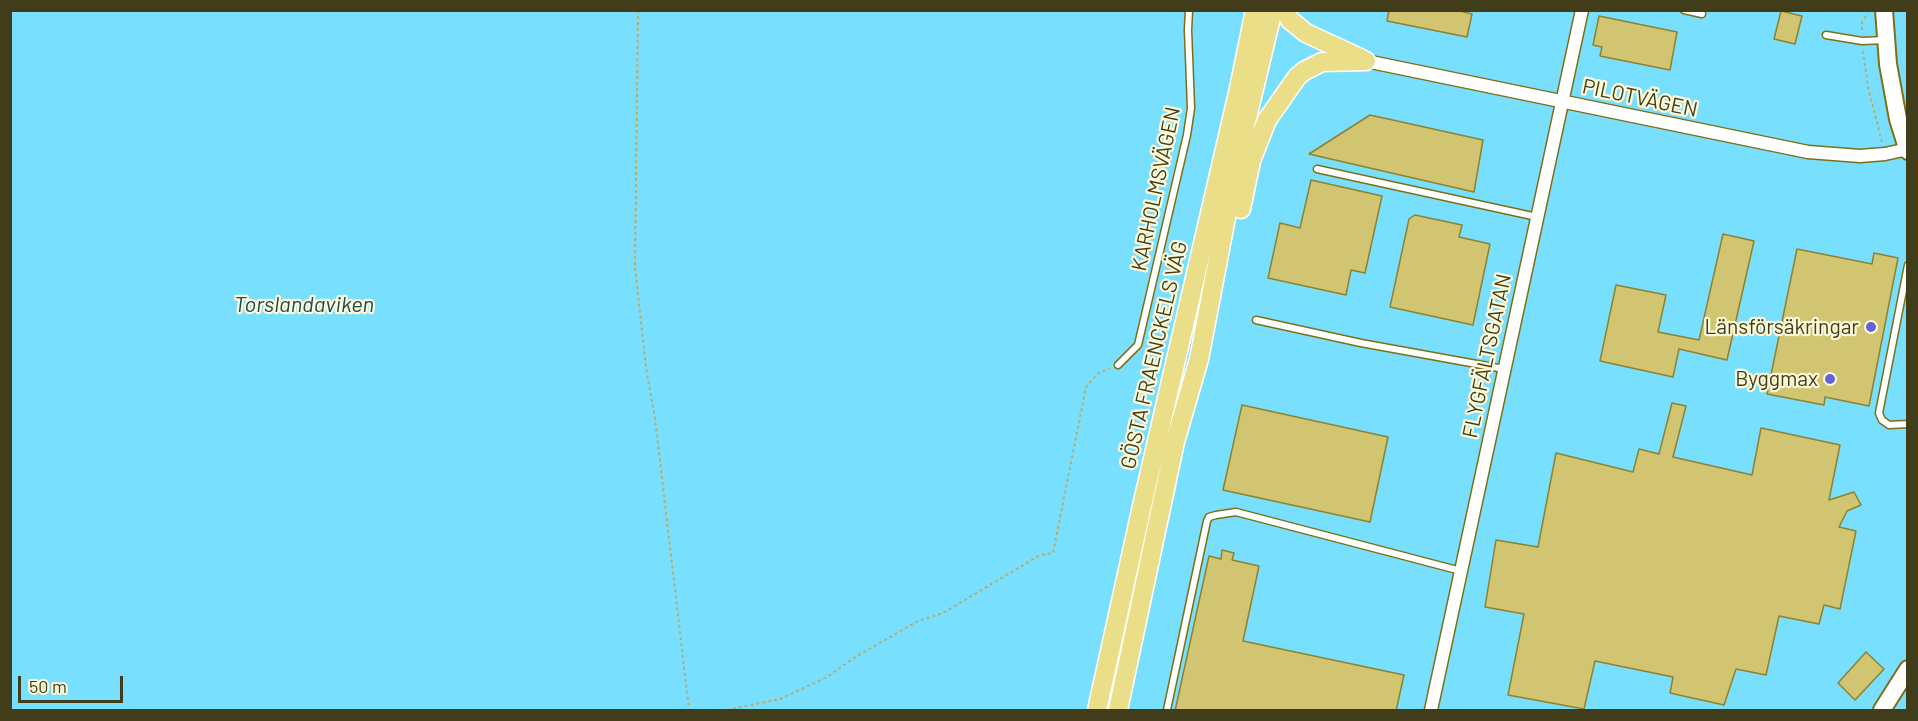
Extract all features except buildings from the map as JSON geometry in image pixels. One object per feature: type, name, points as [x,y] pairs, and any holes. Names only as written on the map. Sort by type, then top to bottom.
[{"type":"main road","name":"GÖSTA FRAENCKELS VÄG","points":[[1097,711],[1255,10]]},
{"type":"main road","name":"GÖSTA FRAENCKELS VÄG","points":[[1118,711],[1175,442],[1199,359],[1239,155],[1273,10]]},
{"type":"main road","points":[[1285,10],[1290,20],[1306,33],[1366,61]]},
{"type":"main road","points":[[1219,260],[1236,225],[1258,142],[1268,120],[1289,88],[1304,71],[1322,62],[1366,61]]},
{"type":"street","name":"FLYGFÄLTSGATAN","points":[[1431,711],[1581,10]]},
{"type":"street","points":[[1884,10],[1886,40],[1898,119],[1907,150]]},
{"type":"street","name":"PILOTVÄGEN","points":[[1366,61],[1808,152],[1860,156],[1907,150]]},
{"type":"street","points":[[1882,711],[1908,669]]},
{"type":"street","points":[[1896,711],[1908,693]]},
{"type":"lane","name":"KARHOLMSVÄGEN","points":[[1119,365],[1138,345],[1187,135],[1191,108],[1188,51],[1189,10]]},
{"type":"lane","points":[[1684,10],[1702,14]]},
{"type":"lane","points":[[1826,36],[1862,41],[1886,40]]},
{"type":"lane","points":[[1317,169],[1537,217]]},
{"type":"lane","points":[[1908,265],[1879,413],[1881,420],[1889,425],[1908,424]]},
{"type":"lane","points":[[1256,320],[1361,343],[1504,369]]},
{"type":"lane","points":[[1167,711],[1207,521],[1216,514],[1236,512],[1461,571]]},
{"type":"path","points":[[638,10],[635,267],[689,710],[708,711]]},
{"type":"path","points":[[1869,10],[1862,22],[1864,64],[1885,154]]},
{"type":"path","points":[[727,711],[780,699],[827,678],[857,656],[918,621],[943,613],[1040,555],[1053,553],[1086,387],[1097,374],[1119,365]]},
{"type":"water","name":"Torslandaviken","points":[[10,11],[1907,11],[1907,710],[11,710]]},
{"type":"place","name":"Länsförsäkringar","points":[[1871,327]]},
{"type":"place","name":"Byggmax","points":[[1830,379]]}]
